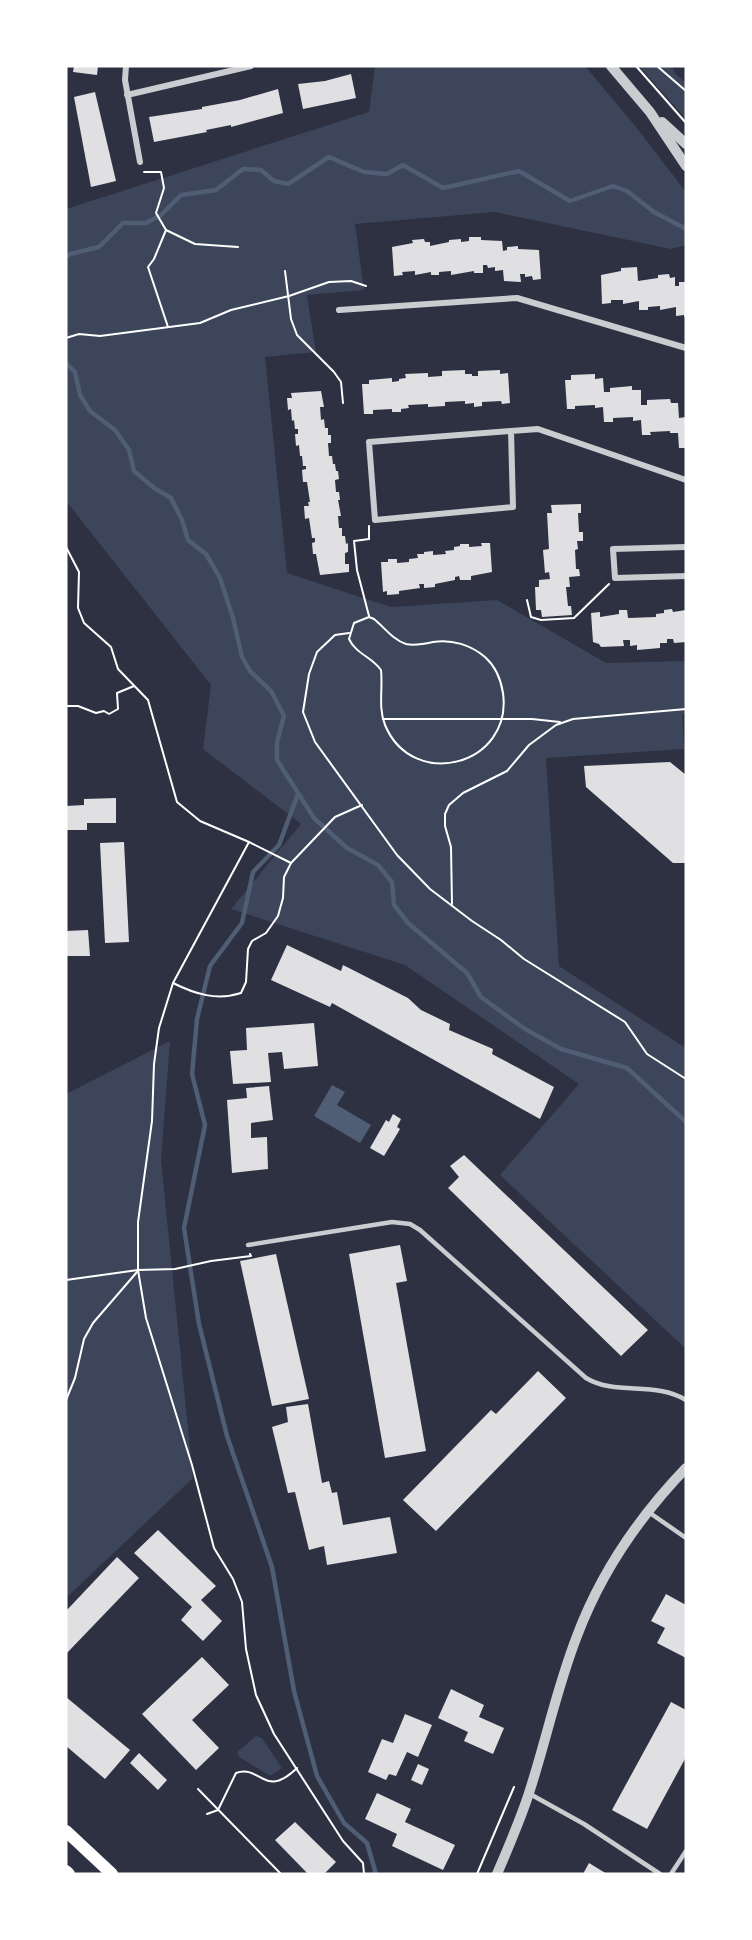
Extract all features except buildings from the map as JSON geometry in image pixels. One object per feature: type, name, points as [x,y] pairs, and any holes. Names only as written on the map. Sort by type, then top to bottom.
[{"type":"main road","points":[[66,1831],[112,1874]]},
{"type":"street","points":[[126,66],[125,80],[140,162]]},
{"type":"street","points":[[128,95],[250,66]]},
{"type":"street","points":[[611,66],[650,112],[686,166]]},
{"type":"street","points":[[650,112],[686,144]]},
{"type":"street","points":[[339,310],[517,298],[686,348]]},
{"type":"street","points":[[510,431],[513,507],[375,520],[369,442],[510,431],[538,429],[686,480]]},
{"type":"street","points":[[686,547],[613,549],[615,578],[686,576]]},
{"type":"street","points":[[497,1874],[529,1794],[566,1667],[585,1615],[613,1561],[647,1511],[686,1468]]},
{"type":"lane","points":[[248,1245],[379,1223],[410,1224],[420,1230],[586,1378],[603,1386],[666,1391],[686,1400]]},
{"type":"lane","points":[[647,1511],[686,1538]]},
{"type":"lane","points":[[529,1794],[584,1824],[660,1874]]},
{"type":"lane","points":[[671,1874],[686,1851]]},
{"type":"path","points":[[636,66],[686,123]]},
{"type":"path","points":[[657,66],[686,91]]},
{"type":"path","points":[[140,162],[142,172],[161,171],[164,188],[156,213],[165,229],[195,244],[238,247]]},
{"type":"path","points":[[165,229],[154,259],[148,267],[168,327]]},
{"type":"path","points":[[285,271],[291,319],[297,335],[341,382],[343,403]]},
{"type":"path","points":[[66,338],[79,334],[100,336],[200,323],[231,310],[289,296],[329,282],[351,281],[366,286]]},
{"type":"path","points":[[369,617],[357,570],[354,541],[369,539],[368,528],[375,520]]},
{"type":"path","points":[[66,547],[79,572],[78,609],[84,623],[111,647],[118,669],[148,700],[177,802],[200,821],[291,863]]},
{"type":"path","points":[[527,600],[531,617],[541,620],[574,618],[615,578]]},
{"type":"path","points":[[369,617],[408,645],[452,642],[470,648],[484,657],[493,667],[501,685],[504,704],[502,720],[493,738],[478,752],[455,763],[423,762],[407,753],[390,735],[383,719],[381,670],[377,664],[353,648],[349,639],[350,633],[354,623],[369,617]]},
{"type":"path","points":[[350,633],[335,635],[318,652],[309,674],[303,712],[315,742],[397,855],[430,889],[525,959],[625,1022],[647,1054],[686,1079]]},
{"type":"path","points":[[66,706],[78,706],[96,713],[104,711],[109,714],[118,709],[117,693],[135,686]]},
{"type":"path","points":[[452,904],[451,847],[445,826],[445,814],[449,805],[463,793],[507,771],[529,745],[556,725],[573,719],[686,708]]},
{"type":"path","points":[[383,719],[532,719],[564,722]]},
{"type":"path","points":[[173,983],[192,992],[218,998],[241,993],[246,982],[248,949],[252,941],[266,933],[278,916],[283,898],[284,877],[291,863],[335,817],[362,805]]},
{"type":"path","points":[[249,842],[173,983],[159,1028],[154,1064],[152,1121],[138,1222],[138,1270],[146,1318],[192,1465],[206,1523],[214,1548],[233,1579],[242,1602],[246,1649],[256,1695],[274,1734],[343,1841],[363,1863],[364,1874]]},
{"type":"path","points":[[66,1280],[138,1270],[183,1268],[194,1264],[251,1256],[248,1245]]},
{"type":"path","points":[[66,1400],[75,1378],[84,1338],[93,1323],[138,1270]]},
{"type":"path","points":[[207,1815],[219,1810],[236,1773],[249,1772],[264,1781],[275,1782],[286,1778],[297,1768]]},
{"type":"path","points":[[477,1874],[514,1787]]},
{"type":"path","points":[[198,1789],[281,1874]]},
{"type":"shaded area","points":[[375,66],[585,66],[686,192],[686,245],[671,249],[495,212],[355,224],[364,290],[307,295],[316,352],[265,357],[287,573],[391,607],[497,600],[606,663],[686,661],[686,714],[682,714],[684,749],[546,758],[559,966],[686,1048],[686,1349],[500,1175],[579,1084],[405,965],[231,909],[301,824],[203,749],[211,685],[66,501],[66,209],[369,112]]},
{"type":"shaded area","points":[[639,66],[672,66],[675,73],[686,83],[686,119]]},
{"type":"shaded area","points":[[170,1041],[161,1160],[193,1478],[66,1598],[66,1094]]},
{"type":"shaded area","points":[[332,1085],[345,1092],[337,1105],[371,1125],[360,1143],[314,1116]]},
{"type":"shaded area","points":[[256,1736],[262,1738],[282,1768],[270,1776],[239,1757],[237,1752]]},
{"type":"waterway","points":[[66,257],[99,247],[123,223],[146,223],[161,215],[181,195],[216,190],[243,169],[261,170],[274,181],[288,184],[329,157],[364,172],[387,174],[403,165],[443,188],[519,171],[570,201],[613,186],[627,191],[654,212],[686,229]]},
{"type":"waterway","points":[[66,363],[75,372],[80,395],[90,411],[115,430],[129,450],[134,471],[154,488],[171,498],[182,520],[188,540],[206,554],[220,578],[242,657],[250,671],[271,691],[284,716],[277,742],[277,760],[314,818],[347,848],[378,865],[392,882],[394,905],[408,923],[467,973],[481,997],[525,1029],[561,1049],[627,1068],[686,1122]]},
{"type":"waterway","points":[[298,794],[279,845],[253,872],[242,923],[210,966],[197,1019],[192,1074],[205,1125],[184,1228],[199,1324],[227,1436],[272,1567],[294,1691],[317,1776],[344,1823],[367,1843],[376,1874]]}]
